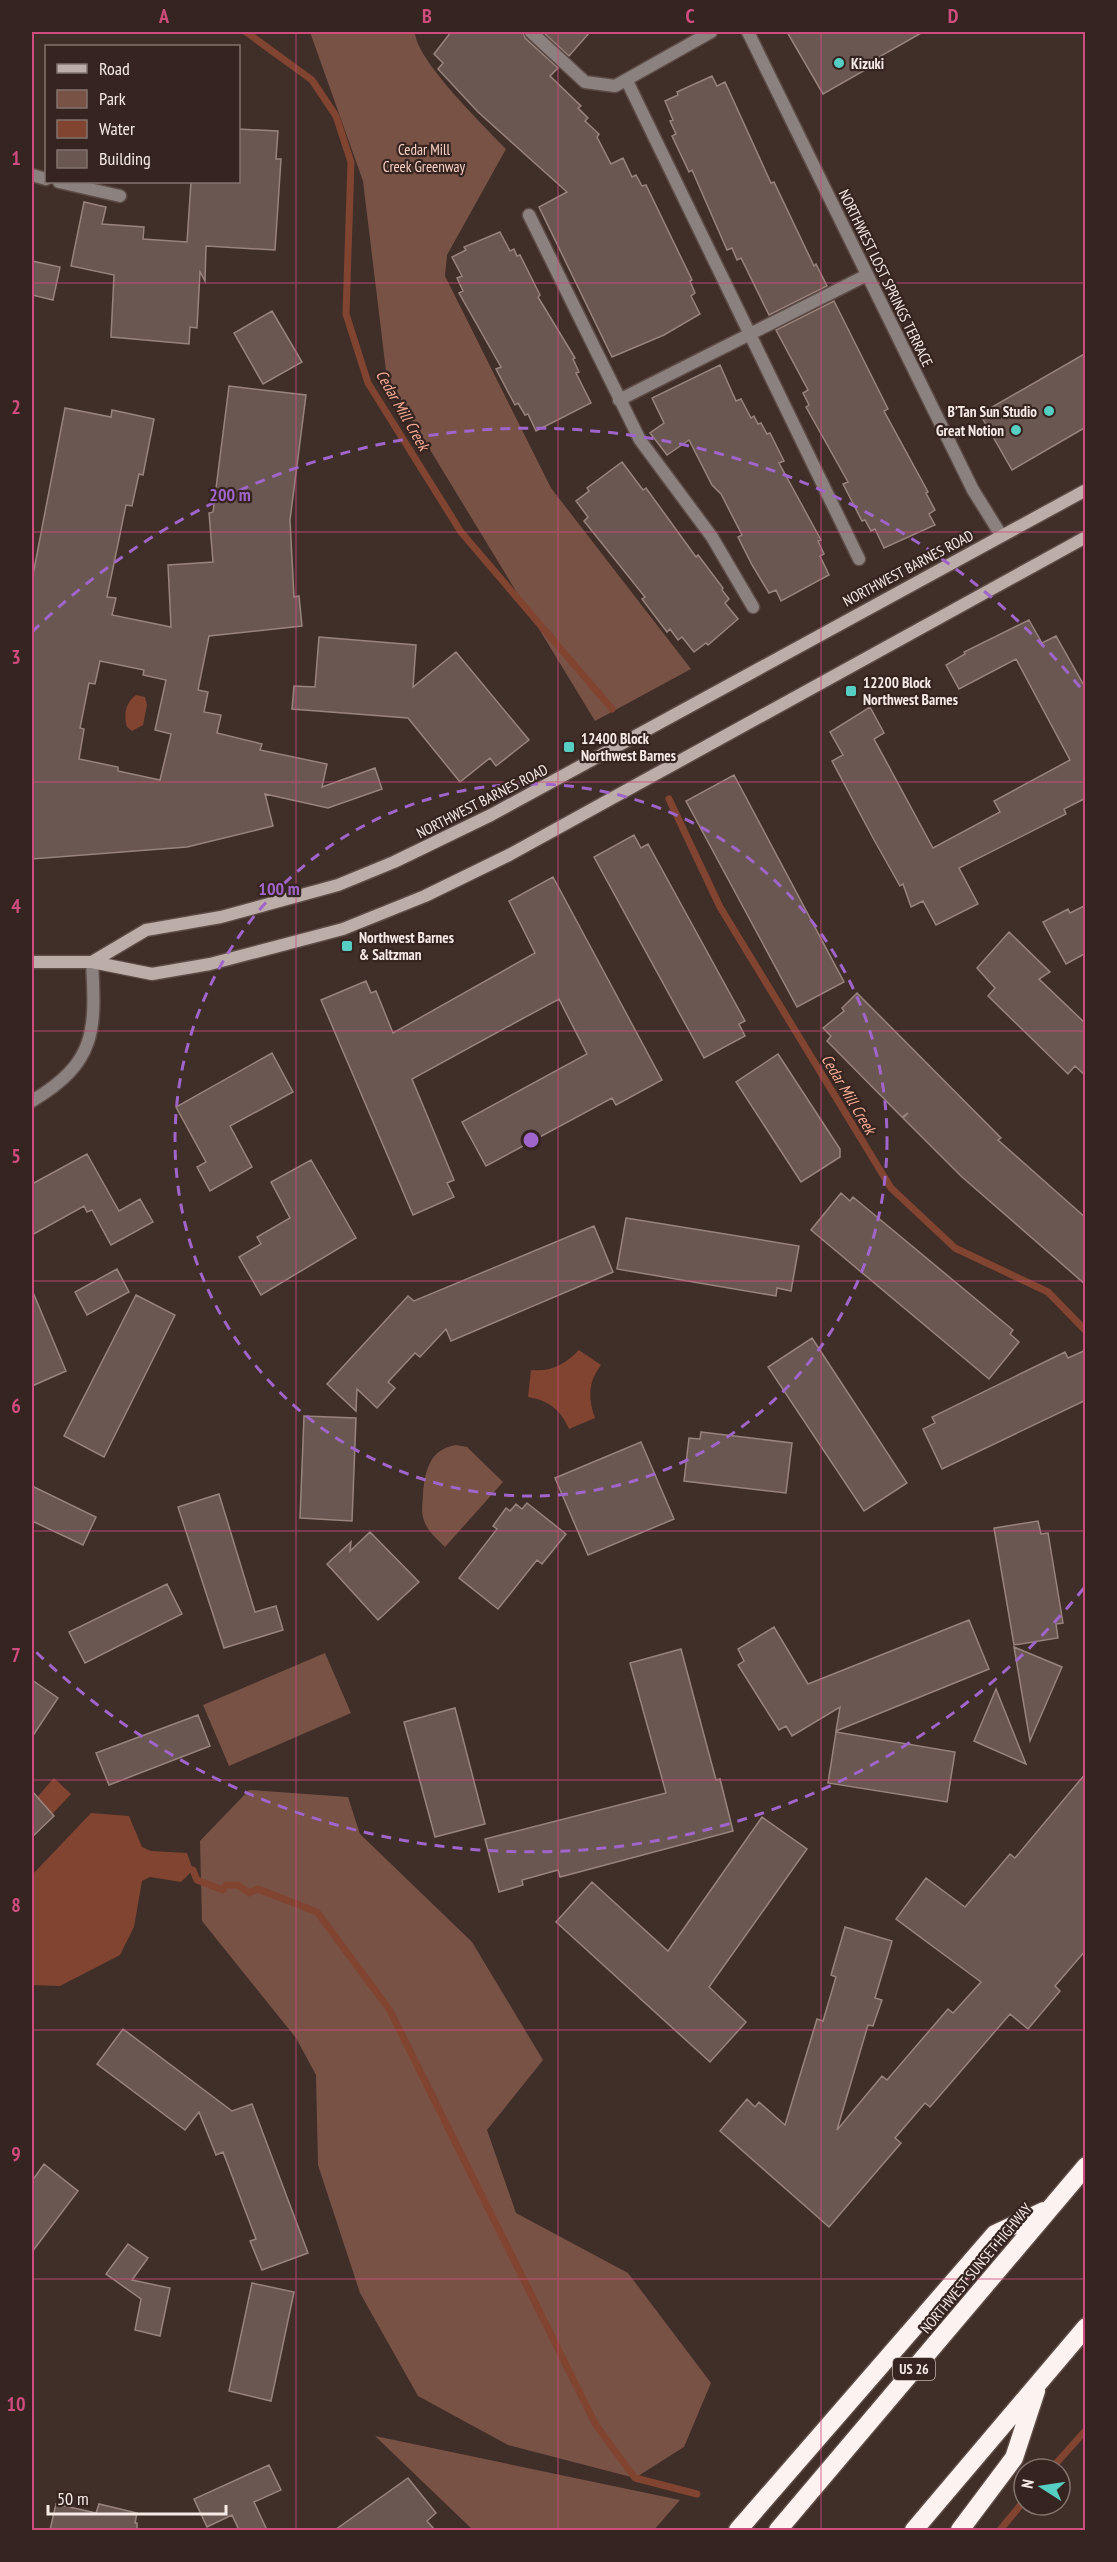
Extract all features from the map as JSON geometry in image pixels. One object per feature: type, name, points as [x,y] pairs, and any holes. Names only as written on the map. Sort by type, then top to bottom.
[{"type":"highway","name":"NORTHWEST SUNSET HIGHWAY","points":[[778,2530],[1086,2166]]},
{"type":"highway","points":[[738,2530],[995,2234],[1051,2207]]},
{"type":"highway","points":[[914,2530],[1086,2327]]},
{"type":"highway","points":[[960,2530],[1014,2458],[1039,2382]]},
{"type":"main road","name":"NORTHWEST BARNES ROAD","points":[[92,962],[146,930],[220,917],[283,901],[338,885],[394,862],[491,815],[1086,490]]},
{"type":"main road","points":[[32,962],[92,962],[152,974],[210,964],[343,929],[425,896],[509,855],[1086,537]]},
{"type":"street","points":[[531,32],[585,82],[615,86],[711,32]]},
{"type":"street","name":"NORTHWEST LOST SPRINGS TERRACE","points":[[748,32],[973,490],[1001,535]]},
{"type":"street","points":[[627,81],[859,559]]},
{"type":"street","points":[[62,183],[120,196]]},
{"type":"street","points":[[529,215],[640,440],[712,537],[753,607]]},
{"type":"street","points":[[619,400],[750,336],[867,275]]},
{"type":"street","points":[[32,1101],[67,1075],[80,1061],[87,1047],[95,1008],[92,962]]},
{"type":"green space","name":"Cedar Mill Creek Greenway","points":[[310,32],[415,32],[426,59],[438,75],[506,149],[447,255],[445,276],[551,488],[691,669],[595,721],[387,379],[363,181]]},
{"type":"green space","points":[[456,1445],[467,1447],[503,1482],[445,1547],[424,1522],[422,1511],[424,1485],[430,1462],[440,1451]]},
{"type":"green space","points":[[325,1653],[351,1713],[229,1766],[203,1705]]},
{"type":"green space","points":[[249,1790],[348,1797],[360,1834],[472,1942],[543,2060],[487,2130],[516,2213],[628,2273],[711,2383],[684,2447],[635,2478],[508,2445],[418,2396],[360,2293],[318,2165],[316,2075],[296,2038],[202,1921],[200,1841]]},
{"type":"green space","points":[[375,2436],[680,2500],[654,2530],[473,2530]]},
{"type":"water","points":[[136,695],[145,697],[147,705],[143,725],[132,731],[127,727],[125,713],[130,701]]},
{"type":"water","points":[[579,1350],[601,1365],[590,1390],[595,1418],[569,1429],[558,1411],[548,1403],[528,1397],[531,1370],[545,1370],[558,1366]]},
{"type":"water","points":[[54,1778],[71,1794],[41,1826],[32,1817],[32,1803]]},
{"type":"water","points":[[91,1813],[129,1816],[142,1847],[151,1851],[187,1853],[193,1870],[181,1882],[150,1877],[142,1881],[134,1927],[120,1955],[60,1986],[32,1985],[32,1875]]},
{"type":"building","points":[[451,32],[523,32],[525,38],[558,68],[550,76],[581,106],[578,108],[588,118],[585,121],[599,134],[597,137],[611,164],[623,158],[632,177],[636,175],[642,186],[646,185],[692,280],[690,281],[695,293],[691,296],[700,314],[664,335],[612,357],[539,207],[567,192],[478,112],[438,69],[443,63],[434,54]]},
{"type":"building","points":[[543,32],[590,32],[569,56]]},
{"type":"building","name":"Kizuki","points":[[787,32],[923,32],[872,61],[874,65],[823,94]]},
{"type":"building","points":[[712,76],[717,86],[725,82],[771,183],[774,182],[814,266],[816,264],[827,286],[769,315],[741,258],[737,260],[732,248],[727,250],[692,170],[689,172],[672,136],[676,134],[665,101],[678,95],[677,92]]},
{"type":"building","points":[[240,129],[278,131],[276,159],[281,159],[275,250],[206,246],[205,281],[200,272],[197,328],[190,327],[189,344],[111,337],[114,275],[71,266],[84,202],[106,207],[102,224],[144,227],[143,239],[187,242],[191,183],[240,183]]},
{"type":"building","points":[[500,232],[510,251],[514,249],[517,256],[520,255],[540,295],[538,297],[575,358],[573,359],[579,372],[576,373],[591,403],[536,431],[528,414],[525,415],[518,403],[515,405],[496,369],[501,367],[459,293],[463,291],[457,278],[462,276],[452,257],[466,250],[464,247]]},
{"type":"building","points":[[32,261],[60,267],[53,300],[32,295]]},
{"type":"building","points":[[834,301],[888,409],[884,411],[928,492],[926,493],[935,510],[929,514],[935,525],[884,548],[875,529],[871,531],[865,520],[862,521],[843,484],[848,482],[806,407],[809,405],[803,393],[808,390],[776,330]]},
{"type":"building","points":[[272,311],[302,362],[263,384],[234,333]]},
{"type":"building","points":[[1086,353],[1086,427],[1012,470],[980,414]]},
{"type":"building","points":[[720,365],[736,401],[741,399],[751,418],[754,416],[767,434],[770,433],[784,461],[779,463],[821,540],[818,541],[824,554],[820,556],[829,575],[781,601],[776,590],[769,593],[752,565],[738,537],[742,535],[721,494],[712,485],[689,440],[667,455],[650,433],[664,423],[652,398]]},
{"type":"building","points":[[229,386],[306,395],[290,520],[294,597],[299,596],[302,626],[209,636],[198,690],[208,692],[204,712],[221,715],[217,733],[262,744],[260,750],[327,764],[322,787],[375,768],[382,789],[328,808],[265,794],[273,826],[187,847],[32,859],[32,580],[65,408],[111,417],[112,410],[154,419],[143,475],[139,474],[132,506],[126,505],[107,597],[116,598],[112,615],[171,627],[168,565],[213,562],[209,513],[213,512]],"holes":[[[100,661],[144,670],[143,675],[166,680],[155,730],[171,734],[160,780],[118,771],[118,767],[79,759],[84,729],[80,728],[89,683],[95,684]]]},
{"type":"building","points":[[622,462],[643,490],[646,488],[696,557],[698,555],[723,588],[722,590],[729,599],[725,603],[738,619],[708,645],[706,643],[694,652],[682,637],[678,640],[670,629],[667,632],[642,599],[645,597],[584,521],[588,517],[576,501],[589,491],[587,488]]},
{"type":"building","points":[[1029,620],[1042,643],[1056,636],[1086,689],[1086,798],[1064,809],[1066,814],[959,868],[978,904],[936,925],[923,901],[911,907],[903,884],[900,886],[873,838],[832,761],[843,755],[830,732],[870,707],[884,733],[874,739],[933,848],[1000,812],[994,801],[1070,760],[1016,659],[959,689],[946,665],[965,654],[964,652]]},
{"type":"building","points":[[319,637],[416,645],[413,687],[456,652],[529,740],[496,766],[490,758],[460,782],[408,718],[292,709],[294,686],[315,687]]},
{"type":"building","points":[[734,775],[844,982],[797,1007],[686,801]]},
{"type":"building","points":[[634,835],[641,848],[648,844],[745,1021],[739,1024],[745,1036],[704,1058],[594,857]]},
{"type":"building","points":[[553,877],[662,1080],[616,1105],[612,1098],[486,1166],[462,1122],[587,1054],[559,999],[520,1020],[412,1079],[454,1180],[447,1183],[454,1197],[413,1215],[321,1000],[366,981],[371,993],[376,991],[393,1033],[535,953],[509,901]]},
{"type":"building","points":[[1086,905],[1086,953],[1066,964],[1043,922],[1068,909],[1070,913]]},
{"type":"building","points":[[1009,932],[1050,972],[1039,979],[1086,1024],[1086,1076],[1075,1066],[1068,1074],[988,996],[995,988],[977,968]]},
{"type":"building","points":[[857,993],[1001,1138],[998,1140],[1086,1218],[1086,1285],[962,1177],[903,1118],[908,1113],[902,1117],[827,1041],[831,1036],[823,1028],[844,1011],[842,1008]]},
{"type":"building","points":[[272,1053],[293,1092],[230,1126],[252,1167],[210,1191],[197,1167],[206,1162],[176,1107]]},
{"type":"building","points":[[778,1054],[840,1149],[840,1157],[801,1182],[736,1082]]},
{"type":"building","points":[[87,1154],[119,1211],[140,1199],[153,1222],[111,1245],[92,1210],[87,1212],[84,1206],[32,1235],[32,1184]]},
{"type":"building","points":[[311,1160],[356,1238],[261,1295],[239,1257],[261,1244],[257,1237],[290,1218],[271,1182]]},
{"type":"building","points":[[841,1193],[850,1201],[853,1197],[1013,1330],[1010,1334],[1019,1342],[989,1379],[811,1230]]},
{"type":"building","points":[[626,1218],[799,1246],[791,1291],[777,1288],[776,1296],[617,1269]]},
{"type":"building","points":[[594,1226],[613,1272],[451,1341],[446,1329],[420,1357],[415,1353],[388,1382],[395,1388],[377,1408],[357,1389],[356,1411],[327,1384],[408,1296],[414,1301]]},
{"type":"building","points":[[117,1269],[129,1292],[87,1315],[75,1292]]},
{"type":"building","points":[[32,1290],[66,1371],[32,1386]]},
{"type":"building","points":[[136,1295],[175,1315],[104,1457],[64,1436]]},
{"type":"building","points":[[812,1338],[907,1483],[864,1511],[768,1367]]},
{"type":"building","points":[[1086,1350],[1086,1400],[942,1469],[923,1429],[935,1423],[932,1417],[1065,1352],[1068,1358]]},
{"type":"building","points":[[304,1416],[356,1418],[352,1521],[300,1518]]},
{"type":"building","points":[[701,1432],[792,1443],[786,1493],[684,1481],[689,1438],[700,1439]]},
{"type":"building","points":[[641,1442],[674,1519],[588,1555],[555,1478]]},
{"type":"building","points":[[32,1486],[96,1517],[83,1545],[32,1521]]},
{"type":"building","points":[[219,1494],[255,1612],[276,1606],[283,1630],[224,1648],[178,1507]]},
{"type":"building","points":[[527,1503],[566,1534],[542,1564],[537,1560],[498,1609],[459,1578],[497,1529],[493,1526],[506,1508],[510,1511],[516,1504],[522,1509]]},
{"type":"building","points":[[1038,1521],[1041,1534],[1048,1533],[1063,1623],[1056,1624],[1058,1638],[1014,1645],[994,1528]]},
{"type":"building","points":[[370,1532],[419,1582],[378,1620],[327,1564],[351,1542],[350,1551]]},
{"type":"building","points":[[167,1584],[182,1614],[85,1663],[69,1632]]},
{"type":"building","points":[[969,1620],[989,1669],[836,1731],[840,1707],[792,1736],[786,1726],[779,1730],[738,1665],[744,1661],[738,1649],[774,1627],[808,1684]]},
{"type":"building","points":[[1014,1647],[1062,1667],[1030,1741]]},
{"type":"building","points":[[681,1649],[716,1780],[720,1779],[733,1831],[560,1877],[558,1870],[522,1880],[523,1885],[499,1892],[485,1839],[666,1793],[630,1663]]},
{"type":"building","points":[[32,1680],[58,1698],[32,1737]]},
{"type":"building","points":[[996,1689],[1026,1764],[974,1741]]},
{"type":"building","points":[[455,1708],[485,1824],[435,1837],[404,1722]]},
{"type":"building","points":[[198,1715],[210,1746],[109,1785],[96,1753]]},
{"type":"building","points":[[836,1732],[955,1752],[947,1802],[828,1783]]},
{"type":"building","points":[[1086,1773],[1086,1950],[1055,1986],[1060,1991],[1028,2029],[1010,2014],[930,2107],[925,2103],[895,2138],[901,2143],[829,2227],[720,2131],[747,2099],[755,2107],[759,2102],[785,2125],[817,2019],[823,2021],[836,1977],[831,1975],[845,1927],[892,1941],[875,1998],[882,2000],[873,2026],[868,2025],[837,2130],[882,2076],[887,2080],[948,2009],[953,2013],[981,1982],[896,1919],[926,1878],[965,1907],[1010,1854],[1015,1858]]},
{"type":"building","points":[[32,1791],[54,1816],[32,1837]]},
{"type":"building","points":[[762,1817],[807,1849],[709,1987],[746,2022],[710,2062],[556,1922],[592,1882],[668,1951]]},
{"type":"building","points":[[123,2029],[232,2111],[252,2104],[308,2253],[262,2270],[250,2241],[256,2239],[223,2152],[216,2155],[199,2112],[185,2130],[97,2064]]},
{"type":"building","points":[[44,2164],[78,2191],[32,2252],[32,2181]]},
{"type":"building","points":[[128,2244],[148,2258],[132,2280],[170,2288],[160,2336],[135,2330],[141,2299],[106,2274]]},
{"type":"building","points":[[252,2283],[294,2292],[271,2401],[229,2391]]},
{"type":"building","points":[[269,2465],[281,2490],[254,2502],[267,2530],[239,2530],[232,2515],[207,2527],[194,2499]]},
{"type":"building","points":[[408,2478],[436,2513],[427,2521],[435,2530],[335,2530]]},
{"type":"building","points":[[56,2504],[96,2513],[99,2504],[137,2513],[135,2523],[137,2523],[137,2530],[50,2530]]},
{"type":"waterway","name":"Cedar Mill Creek","points":[[246,32],[312,80],[336,116],[351,162],[346,314],[368,383],[461,532],[612,709]]},
{"type":"waterway","name":"Cedar Mill Creek","points":[[669,799],[720,907],[891,1188],[955,1248],[1048,1292],[1086,1331]]},
{"type":"waterway","points":[[186,1868],[193,1870],[197,1880],[223,1890],[226,1885],[238,1885],[249,1893],[258,1889],[317,1912],[389,2009],[596,2425],[635,2478],[697,2494]]},
{"type":"waterway","name":"Cedar Mill Creek","points":[[1062,2457],[1086,2430]]},
{"type":"waterway","name":"Cedar Mill Creek","points":[[1000,2530],[1012,2516]]},
{"type":"place","name":"Kizuki","points":[[839,63]]},
{"type":"place","name":"B’Tan Sun Studio","points":[[1049,411]]},
{"type":"place","name":"Great Notion","points":[[1016,430]]},
{"type":"place","name":"12200 Block Northwest Barnes","points":[[851,691]]},
{"type":"place","name":"12400 Block Northwest Barnes","points":[[569,747]]},
{"type":"place","name":"Northwest Barnes & Saltzman","points":[[347,946]]}]
